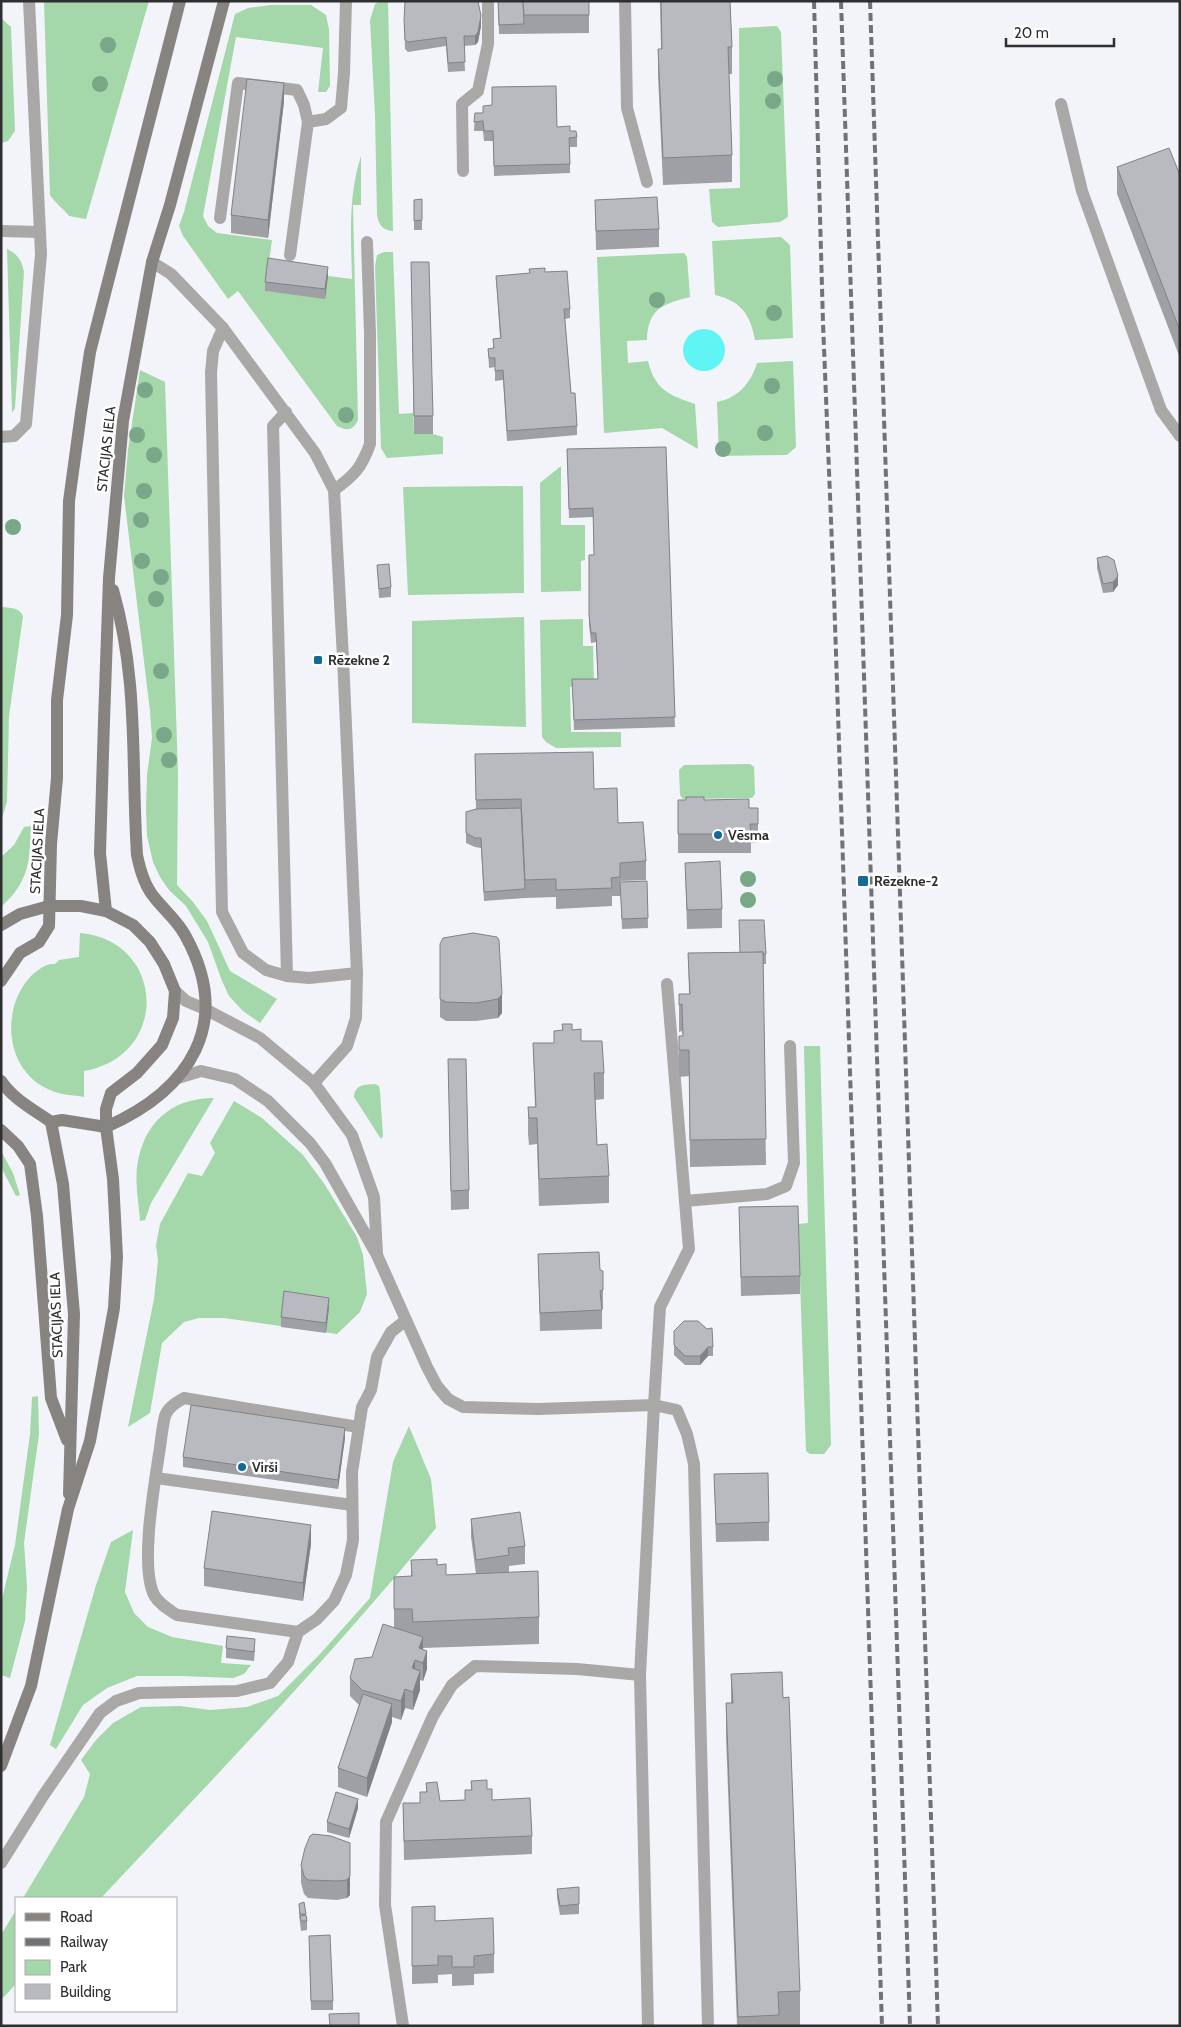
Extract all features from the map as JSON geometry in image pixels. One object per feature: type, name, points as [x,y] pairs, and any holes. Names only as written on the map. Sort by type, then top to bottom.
[{"type":"main road","name":"STACIJAS IELA","points":[[1,981],[20,954],[39,942],[49,926],[51,844],[56,778],[57,700],[67,615],[70,501],[90,352],[180,1]]},
{"type":"main road","name":"STACIJAS IELA","points":[[106,911],[100,852],[110,578],[123,421],[152,262],[170,205],[224,1]]},
{"type":"main road","points":[[1,1081],[8,1092],[22,1104],[51,1122],[62,1120],[106,1127],[147,1106],[163,1094],[178,1078],[192,1058],[201,1037],[205,1009],[205,992],[200,970],[185,935],[174,919],[152,896],[142,876],[138,862],[134,717],[128,655],[122,622],[110,578]]},
{"type":"main road","name":"STACIJAS IELA","points":[[1,1766],[31,1686],[68,1508],[90,1441],[114,1308],[116,1257],[114,1189],[106,1127],[106,1109],[111,1093],[137,1073],[162,1045],[173,1018],[174,991],[164,964],[150,942],[133,925],[106,911],[81,906],[49,906]]},
{"type":"main road","points":[[1,925],[20,914],[49,906]]},
{"type":"main road","name":"STACIJAS IELA","points":[[51,1122],[63,1184],[74,1314],[68,1508]]},
{"type":"main road","points":[[1,1130],[18,1146],[30,1164],[37,1216],[51,1398],[70,1448]]},
{"type":"street","points":[[1,437],[14,436],[26,424],[41,254],[29,1]]},
{"type":"street","points":[[308,122],[326,119],[341,108],[346,1]]},
{"type":"street","points":[[463,171],[462,104],[478,91],[488,44],[488,1]]},
{"type":"street","points":[[625,1],[628,108],[647,182]]},
{"type":"street","points":[[220,218],[238,83],[297,90],[304,105],[308,122],[290,256]]},
{"type":"street","points":[[1061,104],[1082,191],[1160,410],[1180,436]]},
{"type":"street","points":[[1,232],[40,232]]},
{"type":"street","points":[[334,490],[352,477],[370,444],[370,334],[367,242]]},
{"type":"street","points":[[152,262],[171,274],[224,328],[314,453],[334,490],[357,973],[356,1018],[347,1046],[314,1083]]},
{"type":"street","points":[[224,328],[213,351],[211,373],[222,912],[242,953],[266,970],[288,976],[309,978],[357,973]]},
{"type":"street","points":[[286,412],[273,426],[288,976]]},
{"type":"street","points":[[648,2026],[640,1675],[654,1405],[660,1307],[689,1249],[667,984]]},
{"type":"street","points":[[174,991],[186,1002],[205,1009],[260,1038],[314,1083],[352,1135],[374,1197],[377,1255]]},
{"type":"street","points":[[685,1201],[768,1194],[786,1186],[794,1164],[790,1046]]},
{"type":"street","points":[[178,1078],[201,1071],[235,1079],[268,1101],[310,1143],[325,1163],[377,1255],[427,1367],[437,1386],[448,1400],[463,1407],[539,1409],[654,1405],[677,1410],[687,1434],[694,1464],[708,2026]]},
{"type":"street","points":[[1,1863],[43,1796],[100,1713],[116,1701],[139,1693],[237,1691],[270,1683],[288,1662],[298,1632],[317,1619],[334,1601],[346,1575],[353,1540],[352,1472],[362,1407],[371,1390],[377,1357],[391,1332],[406,1320]]},
{"type":"street","points":[[298,1632],[177,1615],[164,1606],[154,1594],[149,1572],[149,1540],[166,1415],[172,1405],[184,1398],[358,1427]]},
{"type":"street","points":[[156,1478],[352,1504]]},
{"type":"street","points":[[403,2026],[385,1905],[386,1822],[432,1716],[452,1685],[476,1666],[577,1669],[640,1675]]},
{"type":"green space","points":[[44,1],[149,1],[86,219],[69,216],[50,195]]},
{"type":"green space","points":[[380,1],[388,1],[393,231],[382,226],[377,215],[375,115],[370,20],[375,4]]},
{"type":"green space","points":[[271,5],[311,5],[326,15],[329,29],[330,86],[326,92],[318,92],[323,48],[236,37],[203,216],[208,226],[217,233],[272,240],[265,291],[325,298],[328,276],[352,279],[352,201],[361,156],[361,205],[353,205],[358,420],[349,429],[337,426],[238,291],[228,299],[183,236],[179,226],[235,14],[248,8]]},
{"type":"green space","points":[[1,18],[11,27],[15,131],[8,141],[1,143]]},
{"type":"green space","points":[[777,26],[781,32],[788,217],[780,222],[718,227],[712,222],[709,189],[740,188],[739,28]]},
{"type":"green space","points":[[781,237],[790,245],[793,338],[755,340],[750,323],[743,310],[732,301],[715,295],[712,241]]},
{"type":"green space","points":[[7,249],[18,258],[24,272],[15,408],[12,413]]},
{"type":"green space","points":[[384,252],[393,252],[399,414],[413,413],[414,434],[433,434],[443,437],[443,454],[387,458],[381,448],[375,266],[377,255]]},
{"type":"green space","points":[[684,253],[687,257],[690,297],[665,305],[654,314],[650,321],[647,340],[627,341],[628,363],[648,361],[655,379],[664,390],[678,398],[695,404],[698,449],[662,428],[604,433],[597,257]]},
{"type":"green space","points":[[793,361],[796,447],[787,455],[719,456],[717,402],[731,397],[743,388],[751,377],[757,363]]},
{"type":"green space","points":[[140,370],[165,382],[178,774],[177,885],[207,921],[230,971],[277,999],[260,1023],[243,1011],[229,996],[208,942],[186,906],[169,890],[160,877],[153,862],[147,836],[147,775],[152,738],[124,496],[128,450]]},
{"type":"green space","points":[[561,466],[561,525],[585,525],[585,560],[581,561],[581,591],[541,592],[540,483]]},
{"type":"green space","points":[[523,486],[524,593],[408,595],[403,487]]},
{"type":"green space","points":[[1,607],[17,609],[23,616],[9,716],[7,802],[1,821]]},
{"type":"green space","points":[[524,617],[526,727],[412,723],[412,621]]},
{"type":"green space","points":[[583,619],[583,646],[593,646],[594,686],[570,687],[571,732],[621,732],[621,747],[556,748],[542,737],[540,620]]},
{"type":"green space","points":[[750,764],[754,767],[755,794],[752,798],[683,799],[680,795],[679,770],[684,765]]},
{"type":"green space","points":[[31,826],[30,850],[23,880],[1,907],[1,857],[14,845],[24,827]]},
{"type":"green space","points":[[80,933],[108,940],[129,955],[142,976],[147,999],[143,1023],[132,1044],[112,1061],[84,1071],[84,1097],[54,1092],[35,1081],[23,1069],[16,1054],[12,1037],[12,1020],[15,1004],[22,988],[32,975],[43,967],[55,964],[59,960],[79,957]]},
{"type":"green space","points":[[804,1046],[820,1046],[831,1445],[824,1454],[810,1454],[806,1451],[798,1224],[808,1223]]},
{"type":"green space","points":[[375,1084],[379,1086],[380,1092],[383,1136],[381,1139],[354,1097],[358,1087]]},
{"type":"green space","points":[[214,1098],[151,1203],[145,1220],[140,1221],[137,1167],[145,1138],[152,1126],[172,1108],[198,1099]]},
{"type":"green space","points":[[234,1101],[262,1118],[303,1155],[325,1185],[357,1237],[363,1255],[367,1294],[360,1312],[337,1334],[224,1318],[199,1318],[184,1322],[162,1343],[150,1413],[128,1427],[154,1299],[158,1261],[156,1245],[160,1224],[188,1173],[202,1176],[215,1153],[210,1143]]},
{"type":"green space","points":[[1,1151],[13,1173],[20,1195],[16,1196],[1,1167]]},
{"type":"green space","points":[[38,1396],[39,1434],[24,1543],[27,1587],[25,1621],[10,1678],[1,1675],[1,1603],[15,1545],[30,1434],[32,1397]]},
{"type":"green space","points":[[409,1426],[431,1479],[436,1528],[396,1576],[229,1762],[102,1897],[24,1897],[84,1797],[90,1774],[81,1760],[96,1740],[113,1723],[141,1707],[180,1706],[210,1710],[247,1707],[278,1696],[320,1654],[370,1598],[393,1462]]},
{"type":"green space","points":[[133,1530],[125,1592],[134,1613],[148,1627],[172,1637],[223,1646],[221,1663],[251,1665],[244,1674],[233,1678],[137,1676],[107,1688],[83,1705],[56,1749],[50,1745],[96,1585],[111,1542]]},
{"type":"green space","points":[[15,1912],[15,1985],[1,2000],[1,1935]]},
{"type":"water","points":[[708,329],[716,332],[722,338],[725,350],[722,362],[716,368],[700,371],[692,368],[686,362],[683,346],[686,338],[692,332]]},
{"type":"building","points":[[405,1],[478,1],[481,16],[478,32],[475,36],[464,36],[465,62],[448,63],[446,37],[408,42],[405,40]]},
{"type":"building","points":[[498,1],[523,1],[524,24],[499,25]]},
{"type":"building","points":[[523,1],[589,1],[589,15],[524,15]]},
{"type":"building","points":[[661,1],[730,1],[732,47],[728,47],[732,155],[663,158],[658,49],[662,49]]},
{"type":"building","points":[[247,79],[284,83],[268,220],[231,215]]},
{"type":"building","points":[[556,86],[557,127],[570,126],[570,131],[576,131],[577,137],[569,138],[570,164],[494,166],[493,131],[484,131],[483,121],[474,122],[475,113],[483,113],[483,106],[492,105],[492,87]]},
{"type":"building","points":[[1169,148],[1180,175],[1180,331],[1117,167]]},
{"type":"building","points":[[657,197],[659,229],[596,231],[595,200]]},
{"type":"building","points":[[422,199],[422,220],[414,221],[414,200]]},
{"type":"building","points":[[268,258],[328,267],[325,289],[265,282]]},
{"type":"building","points":[[411,262],[429,262],[433,416],[414,416]]},
{"type":"building","points":[[545,268],[545,272],[567,271],[570,309],[564,309],[571,393],[575,393],[577,426],[507,431],[503,370],[495,371],[495,358],[489,358],[488,349],[494,348],[493,339],[501,338],[496,276],[530,273],[529,269]]},
{"type":"building","points":[[666,447],[675,717],[574,720],[572,679],[598,679],[596,633],[591,633],[589,615],[589,555],[594,555],[593,508],[569,509],[567,449]]},
{"type":"building","points":[[1107,556],[1114,560],[1118,576],[1113,582],[1103,584],[1097,558]]},
{"type":"building","points":[[389,564],[391,587],[379,589],[377,565]]},
{"type":"building","points":[[593,752],[594,789],[617,788],[618,823],[643,822],[646,861],[620,863],[620,877],[611,878],[612,888],[556,890],[556,879],[525,880],[521,799],[476,800],[475,754]]},
{"type":"building","points":[[686,797],[704,797],[704,800],[749,799],[749,808],[758,808],[758,824],[750,824],[751,834],[678,834],[678,800],[686,800]]},
{"type":"building","points":[[521,808],[525,889],[484,892],[481,838],[475,838],[466,833],[466,812],[476,809]]},
{"type":"building","points":[[720,861],[722,909],[687,910],[685,863]]},
{"type":"building","points":[[647,881],[648,918],[622,919],[620,882]]},
{"type":"building","points":[[739,920],[764,920],[766,954],[763,954],[763,952],[740,953]]},
{"type":"building","points":[[473,933],[497,937],[499,940],[502,994],[498,999],[476,1003],[446,1002],[440,999],[440,944],[443,938]]},
{"type":"building","points":[[763,952],[766,1139],[690,1140],[689,1050],[679,1050],[679,1036],[683,1036],[682,1004],[679,1005],[679,994],[690,994],[688,953]]},
{"type":"building","points":[[562,1024],[572,1024],[572,1030],[581,1029],[581,1041],[602,1041],[604,1073],[594,1073],[597,1145],[607,1144],[609,1176],[539,1179],[537,1118],[529,1118],[528,1107],[536,1107],[533,1043],[554,1043],[554,1031],[563,1030]]},
{"type":"building","points":[[448,1059],[466,1059],[469,1190],[451,1191]]},
{"type":"building","points":[[798,1206],[800,1276],[741,1277],[739,1207]]},
{"type":"building","points":[[599,1252],[600,1270],[603,1271],[603,1290],[600,1291],[602,1310],[540,1313],[538,1254]]},
{"type":"building","points":[[284,1291],[329,1298],[326,1323],[281,1317]]},
{"type":"building","points":[[684,1321],[698,1321],[707,1329],[712,1328],[713,1347],[708,1347],[700,1356],[685,1356],[674,1345],[674,1331]]},
{"type":"building","points":[[191,1405],[345,1428],[338,1480],[183,1457]]},
{"type":"building","points":[[768,1473],[769,1522],[716,1524],[714,1474]]},
{"type":"building","points":[[212,1511],[311,1525],[303,1583],[204,1568]]},
{"type":"building","points":[[520,1512],[525,1546],[508,1548],[509,1555],[476,1560],[471,1519]]},
{"type":"building","points":[[437,1559],[437,1565],[446,1564],[446,1575],[538,1571],[539,1617],[413,1622],[412,1609],[394,1609],[394,1577],[412,1576],[411,1560]]},
{"type":"building","points":[[383,1624],[423,1637],[419,1648],[427,1651],[423,1663],[415,1660],[412,1668],[420,1671],[413,1692],[405,1689],[401,1701],[362,1690],[350,1678],[355,1659],[372,1657]]},
{"type":"building","points":[[227,1636],[255,1639],[254,1652],[226,1648]]},
{"type":"building","points":[[782,1672],[783,1698],[789,1697],[800,1991],[778,1992],[779,2015],[738,2017],[726,1703],[733,1703],[731,1674]]},
{"type":"building","points":[[363,1694],[392,1704],[367,1778],[338,1768]]},
{"type":"building","points":[[487,1780],[487,1789],[492,1789],[492,1800],[530,1798],[532,1836],[404,1841],[403,1803],[420,1803],[420,1792],[427,1792],[426,1783],[437,1782],[440,1801],[465,1800],[465,1790],[472,1790],[471,1781]]},
{"type":"building","points":[[336,1792],[358,1799],[349,1829],[327,1822]]},
{"type":"building","points":[[313,1834],[331,1836],[350,1843],[350,1876],[347,1880],[308,1880],[304,1876],[301,1865],[305,1848],[310,1836]]},
{"type":"building","points":[[579,1887],[579,1904],[560,1906],[557,1889]]},
{"type":"building","points":[[304,1902],[306,1914],[300,1914],[299,1904]]},
{"type":"building","points":[[435,1906],[435,1921],[493,1918],[494,1954],[474,1956],[474,1967],[452,1967],[452,1956],[438,1956],[438,1965],[412,1966],[412,1907]]},
{"type":"building","points":[[306,1915],[307,1921],[301,1921],[300,1916]]},
{"type":"building","points":[[330,1935],[333,2001],[311,2001],[309,1936]]},
{"type":"building","points":[[359,2013],[359,2026],[330,2026],[329,2014]]},
{"type":"railway","points":[[814,1],[823,323],[834,594],[882,2026]]},
{"type":"railway","points":[[841,1],[910,2026]]},
{"type":"railway","points":[[870,1],[938,2026]]},
{"type":"place","name":"Rēzekne 2","points":[[318,660]]},
{"type":"place","name":"Vēsma","points":[[718,835]]},
{"type":"place","name":"Rēzekne-2","points":[[863,881]]},
{"type":"place","name":"Virši","points":[[242,1467]]}]
